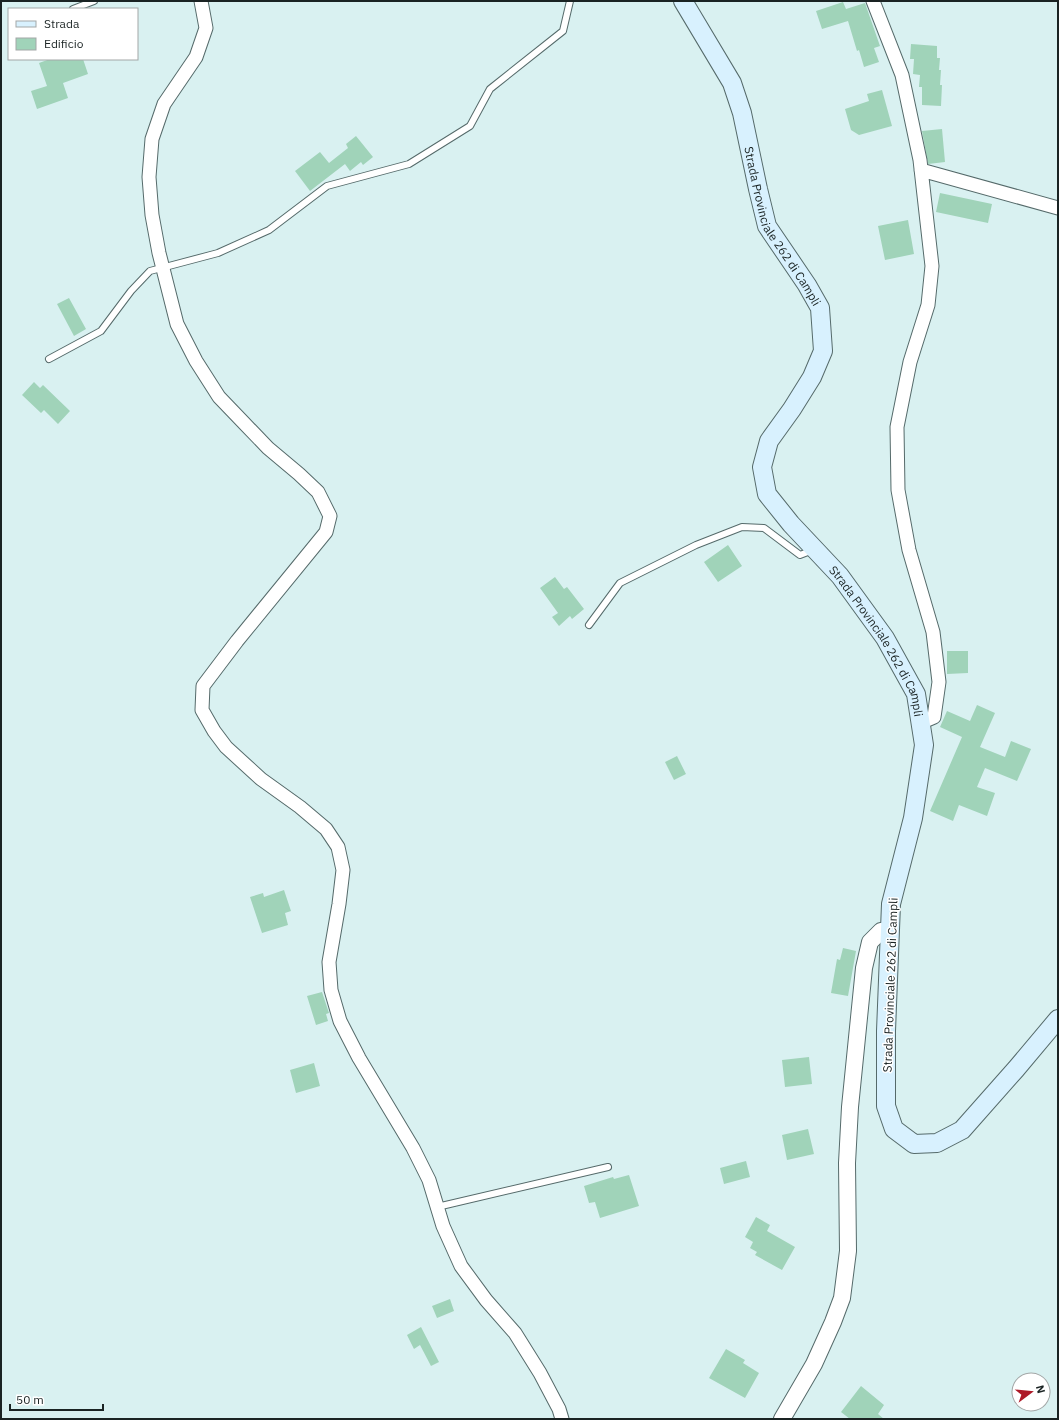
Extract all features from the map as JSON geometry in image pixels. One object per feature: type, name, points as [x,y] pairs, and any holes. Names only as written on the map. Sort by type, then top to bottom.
[{"type":"main road","name":"Strada Provinciale 262 di Campli","points":[[683,1],[732,83],[742,113],[767,226],[807,285],[820,308],[823,351],[812,377],[792,409],[769,440],[762,467],[767,494],[791,524],[840,576],[885,638],[916,694],[924,745],[913,818],[891,904],[886,1031],[886,1106],[894,1129],[914,1144],[937,1144],[962,1130],[1058,1019]]},
{"type":"street","points":[[201,1],[206,28],[196,58],[164,104],[152,139],[149,177],[152,214],[163,268],[177,324],[196,361],[219,397],[268,448],[318,492],[330,516],[326,532],[237,641],[203,686],[202,710],[214,731],[226,747],[261,779],[300,807],[326,829],[338,847],[343,870],[329,962],[331,990],[340,1021],[359,1058],[413,1148],[429,1180],[443,1226],[461,1266],[486,1300],[515,1333],[540,1374],[559,1409],[562,1419]]},
{"type":"street","points":[[873,1],[902,75],[921,170],[932,266],[928,305],[910,362],[896,427],[898,490],[909,550],[933,632],[939,682],[934,717],[920,723]]},
{"type":"street","points":[[921,170],[1058,208]]},
{"type":"street","points":[[782,1419],[814,1364],[842,1298],[848,1251],[847,1169],[858,1013],[864,968],[870,942],[881,931],[890,930]]},
{"type":"lane","points":[[76,8],[94,1]]},
{"type":"lane","points":[[49,359],[101,331],[131,291],[150,271],[218,253],[269,230],[327,186],[409,164],[470,126],[490,89],[563,31],[570,1]]},
{"type":"lane","points":[[589,625],[620,583],[696,545],[742,527],[764,528],[800,555],[815,549]]},
{"type":"lane","points":[[437,1207],[608,1167]]},
{"type":"building","points":[[843,2],[846,9],[865,3],[880,46],[874,48],[879,62],[864,67],[859,50],[857,51],[848,21],[822,29],[816,11]]},
{"type":"building","points":[[911,44],[937,46],[937,58],[940,58],[939,70],[941,70],[940,85],[942,85],[941,106],[922,105],[922,87],[919,87],[920,75],[913,74],[914,59],[910,59]]},
{"type":"building","points":[[47,60],[83,60],[88,74],[63,83],[68,98],[37,109],[31,91],[47,86],[39,63]]},
{"type":"building","points":[[882,90],[892,126],[859,135],[851,130],[845,109],[869,101],[867,94]]},
{"type":"building","points":[[942,129],[945,162],[928,164],[922,131]]},
{"type":"building","points":[[356,136],[373,157],[363,165],[361,162],[350,171],[345,164],[310,191],[295,171],[320,152],[329,163],[348,148],[346,144]]},
{"type":"building","points":[[940,193],[992,204],[988,223],[936,212]]},
{"type":"building","points":[[908,220],[914,254],[885,260],[878,226]]},
{"type":"building","points":[[69,298],[86,329],[74,336],[57,304]]},
{"type":"building","points":[[34,382],[40,388],[43,385],[70,411],[58,424],[44,410],[41,413],[22,395]]},
{"type":"building","points":[[728,545],[742,566],[718,582],[704,562]]},
{"type":"building","points":[[555,577],[564,589],[567,587],[584,609],[572,619],[570,616],[559,626],[552,617],[558,613],[540,588]]},
{"type":"building","points":[[947,651],[968,651],[968,673],[947,674]]},
{"type":"building","points":[[977,705],[995,713],[980,747],[1005,757],[1011,741],[1031,749],[1017,781],[985,768],[977,787],[995,793],[987,816],[959,805],[953,821],[930,811],[962,737],[940,727],[947,711],[970,721]]},
{"type":"building","points":[[677,756],[686,774],[674,780],[665,762]]},
{"type":"building","points":[[284,890],[291,911],[285,913],[288,925],[262,933],[250,897],[263,893],[264,897]]},
{"type":"building","points":[[843,948],[856,951],[848,996],[831,993],[837,959],[840,960]]},
{"type":"building","points":[[322,992],[329,1013],[326,1014],[328,1021],[316,1025],[307,996]]},
{"type":"building","points":[[809,1057],[812,1084],[785,1087],[782,1060]]},
{"type":"building","points":[[314,1063],[320,1086],[296,1093],[290,1070]]},
{"type":"building","points":[[808,1129],[814,1154],[787,1160],[782,1135]]},
{"type":"building","points":[[746,1161],[750,1177],[724,1184],[720,1168]]},
{"type":"building","points":[[629,1175],[639,1206],[600,1218],[595,1202],[589,1203],[584,1186],[613,1177],[614,1179]]},
{"type":"building","points":[[756,1217],[770,1225],[767,1231],[795,1247],[782,1270],[755,1255],[757,1252],[750,1248],[753,1242],[745,1237]]},
{"type":"building","points":[[450,1299],[454,1311],[437,1318],[432,1306]]},
{"type":"building","points":[[421,1327],[439,1362],[431,1366],[420,1345],[414,1349],[407,1335]]},
{"type":"building","points":[[726,1349],[745,1360],[743,1363],[759,1373],[745,1398],[709,1378]]},
{"type":"building","points":[[861,1386],[884,1405],[878,1414],[884,1419],[850,1419],[841,1412]]}]
